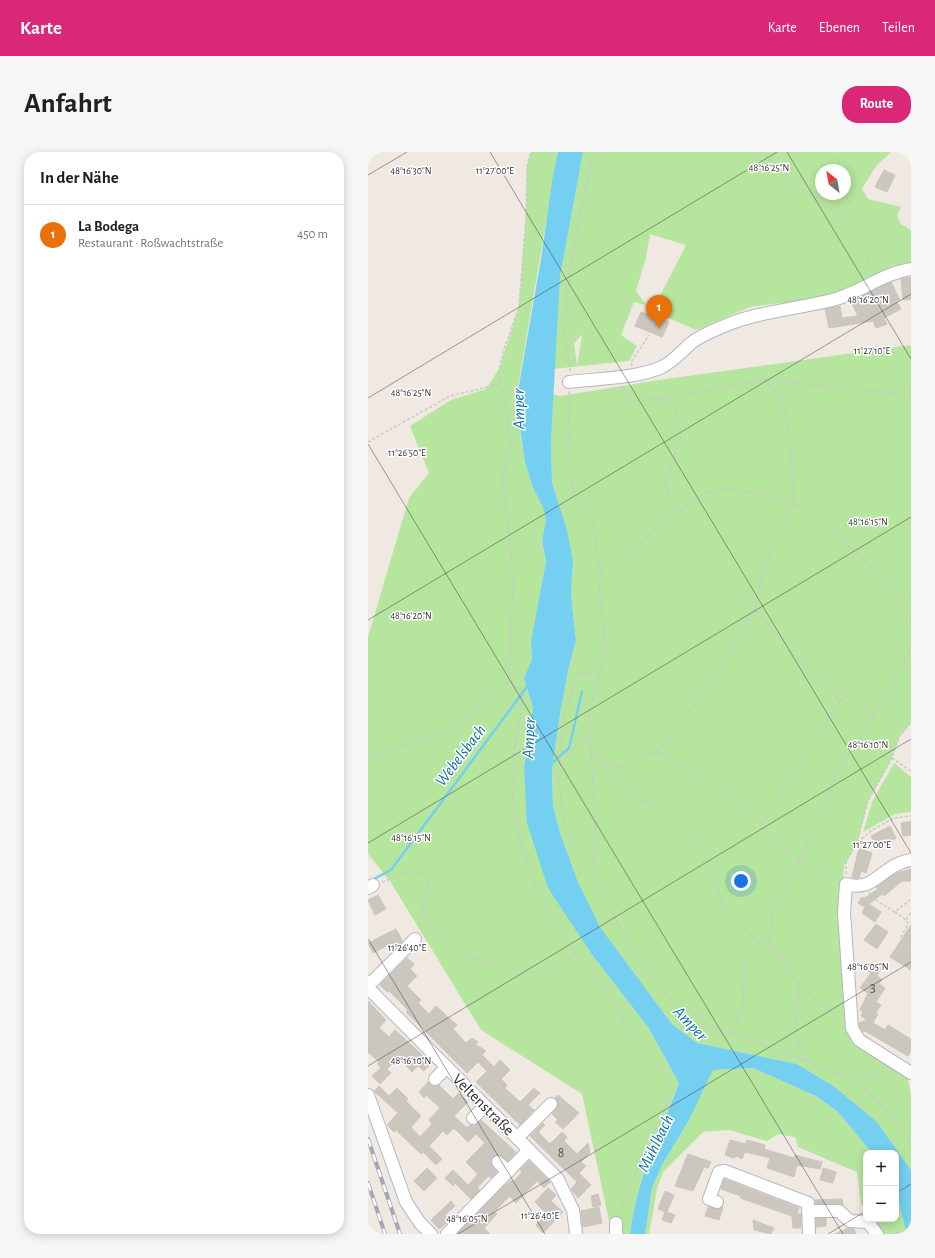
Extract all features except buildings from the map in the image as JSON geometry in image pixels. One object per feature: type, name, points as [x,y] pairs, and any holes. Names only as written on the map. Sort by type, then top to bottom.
[{"type":"street","points":[[569,382],[615,377],[660,368],[677,358],[689,344],[725,325],[749,317],[808,306],[838,298],[894,272],[911,268]]},
{"type":"street","points":[[911,860],[893,865],[866,885],[853,886],[846,884],[844,913],[852,1028],[859,1040],[911,1073]]},
{"type":"street","points":[[368,983],[373,981],[415,939]]},
{"type":"street","name":"Veltenstraße","points":[[368,988],[557,1178],[573,1210],[576,1234]]},
{"type":"street","points":[[435,1079],[447,1067]]},
{"type":"street","points":[[368,1095],[406,1202],[420,1223],[431,1234]]},
{"type":"street","points":[[517,1138],[551,1104]]},
{"type":"street","points":[[473,1118],[485,1106]]},
{"type":"street","points":[[447,1234],[530,1150]]},
{"type":"street","points":[[498,1162],[508,1172]]},
{"type":"street","points":[[717,1202],[709,1199],[719,1172],[725,1171],[808,1203],[809,1234]]},
{"type":"street","points":[[808,1211],[839,1211],[850,1221],[868,1222],[877,1234]]},
{"type":"path","points":[[368,759],[381,751],[416,743],[445,732],[504,686],[509,679],[513,584],[511,550],[502,476],[511,447],[505,400],[500,384],[499,370],[505,346],[519,308],[526,216],[527,166],[531,152]]},
{"type":"path","points":[[594,152],[575,239],[565,331],[571,361],[569,382],[568,470],[577,500],[593,521],[600,570],[599,590],[606,651],[590,708],[590,736],[595,814],[594,878],[632,950],[670,998],[710,1025],[807,1060],[859,1082],[891,1116],[911,1142]]},
{"type":"path","points":[[761,152],[803,190],[837,214],[863,249],[876,280]]},
{"type":"path","points":[[634,374],[631,362],[649,335]]},
{"type":"path","points":[[615,377],[628,401],[659,399],[764,379],[891,394],[911,390]]},
{"type":"path","points":[[602,763],[621,767],[657,752],[700,697],[755,610],[762,573],[794,504],[789,429],[781,399],[764,379]]},
{"type":"path","points":[[368,442],[450,396],[500,384]]},
{"type":"path","points":[[659,399],[674,408],[682,433],[665,484],[669,498],[683,510]]},
{"type":"path","points":[[600,570],[630,552],[658,527],[704,493],[732,488],[766,494],[794,504],[807,511],[860,556],[881,579],[911,619]]},
{"type":"path","points":[[739,588],[755,610],[815,677],[840,701]]},
{"type":"path","points":[[852,1028],[800,985],[776,953],[770,943],[772,915],[800,858],[840,766],[874,718],[911,649]]},
{"type":"path","points":[[562,763],[554,756],[561,746],[562,723],[578,672],[599,676]]},
{"type":"path","points":[[509,679],[524,694],[512,765],[514,817],[531,878],[568,945],[584,961],[618,1009],[625,1028],[663,1070],[670,1085],[668,1104],[655,1128],[616,1229]]},
{"type":"path","points":[[762,822],[840,701],[849,695],[874,718]]},
{"type":"path","points":[[657,752],[704,778],[755,814],[762,822],[777,846],[846,884],[846,861],[857,843],[868,801],[892,758],[899,737],[911,722]]},
{"type":"path","points":[[590,736],[578,742],[557,770],[566,832],[594,862]]},
{"type":"path","points":[[591,751],[626,792],[664,813],[703,852],[725,908],[749,934],[776,953]]},
{"type":"path","points":[[892,758],[911,771]]},
{"type":"path","points":[[857,843],[872,830],[894,818],[911,816]]},
{"type":"path","points":[[370,887],[410,872],[421,873],[429,882],[430,889],[422,907],[424,917],[441,943],[494,964],[511,969],[546,974],[576,954]]},
{"type":"path","points":[[866,885],[870,893],[877,901],[906,920],[908,924],[901,937],[902,943],[911,948]]},
{"type":"path","points":[[895,912],[911,899]]},
{"type":"path","points":[[906,920],[911,913]]},
{"type":"path","points":[[732,1033],[743,1009],[744,965],[759,941]]},
{"type":"path","points":[[800,985],[794,1035],[807,1060]]},
{"type":"path","points":[[859,1082],[897,1064]]},
{"type":"path","points":[[906,1234],[911,1231]]},
{"type":"green space","points":[[531,152],[558,152],[518,387],[560,396],[666,379],[911,345],[911,723],[899,737],[892,758],[868,801],[857,843],[844,866],[841,913],[846,1028],[907,1074],[911,1096],[911,1170],[899,1153],[899,1150],[897,1150],[877,1122],[835,1087],[797,1064],[697,1043],[672,1024],[600,927],[578,882],[560,833],[553,805],[552,770],[560,714],[568,671],[576,640],[571,595],[573,561],[567,529],[552,483],[551,439],[518,419],[525,462],[533,488],[543,507],[546,520],[542,541],[546,561],[531,641],[532,659],[524,678],[533,708],[524,767],[593,956],[648,1027],[679,1083],[649,1157],[637,1195],[630,1234],[616,1234],[611,1230],[582,1094],[481,1030],[390,881],[368,854],[368,637],[409,498],[429,473],[410,426],[451,400],[486,389],[499,369],[519,307],[526,216],[527,166]]},
{"type":"green space","points":[[583,152],[891,152],[876,166],[862,189],[868,199],[901,207],[897,215],[901,224],[911,230],[911,263],[892,266],[853,286],[824,297],[750,307],[696,330],[669,318],[657,302],[686,245],[650,234],[646,258],[636,291],[646,305],[634,302],[621,335],[637,346],[629,361],[553,369],[560,277]],"holes":[[[582,335],[577,365],[574,343]]]},
{"type":"green space","points":[[894,763],[911,777],[911,812],[895,814],[863,832],[872,802]]},
{"type":"green space","points":[[753,1068],[816,1096],[838,1112],[870,1150],[863,1150],[863,1207],[861,1204],[857,1172],[798,1147],[795,1137],[778,1134],[767,1141],[729,1130],[703,1132],[663,1172],[657,1189],[649,1234],[645,1234],[652,1188],[662,1165],[689,1120],[713,1070]]},
{"type":"green space","points":[[899,1203],[907,1231],[902,1234],[881,1234],[873,1222],[899,1222]]},
{"type":"water","name":"Amper","points":[[558,152],[583,152],[560,277],[551,439],[552,483],[567,529],[573,561],[571,595],[576,640],[568,671],[560,714],[552,770],[553,805],[560,833],[578,882],[600,927],[672,1024],[697,1043],[797,1064],[835,1087],[877,1122],[897,1150],[870,1150],[838,1112],[816,1096],[753,1068],[713,1070],[689,1120],[662,1165],[652,1188],[645,1234],[630,1234],[633,1214],[643,1176],[679,1083],[648,1027],[593,956],[548,888],[527,823],[524,767],[533,708],[524,678],[532,659],[531,641],[546,561],[542,541],[546,520],[543,507],[533,488],[525,462],[516,402],[541,259],[553,175]]},
{"type":"water","points":[[899,1153],[911,1170],[911,1234],[907,1234],[899,1203]]},
{"type":"waterway","name":"Webelsbach","points":[[372,880],[391,870],[529,684]]},
{"type":"waterway","points":[[551,764],[569,748],[582,692]]},
{"type":"railway","points":[[368,1139],[400,1234]]},
{"type":"railway","points":[[368,1183],[385,1234]]},
{"type":"place","name":"La Bodega","points":[[659,328]]},
{"type":"water label","name":"Mühlbach","points":[[655,1143]]}]
